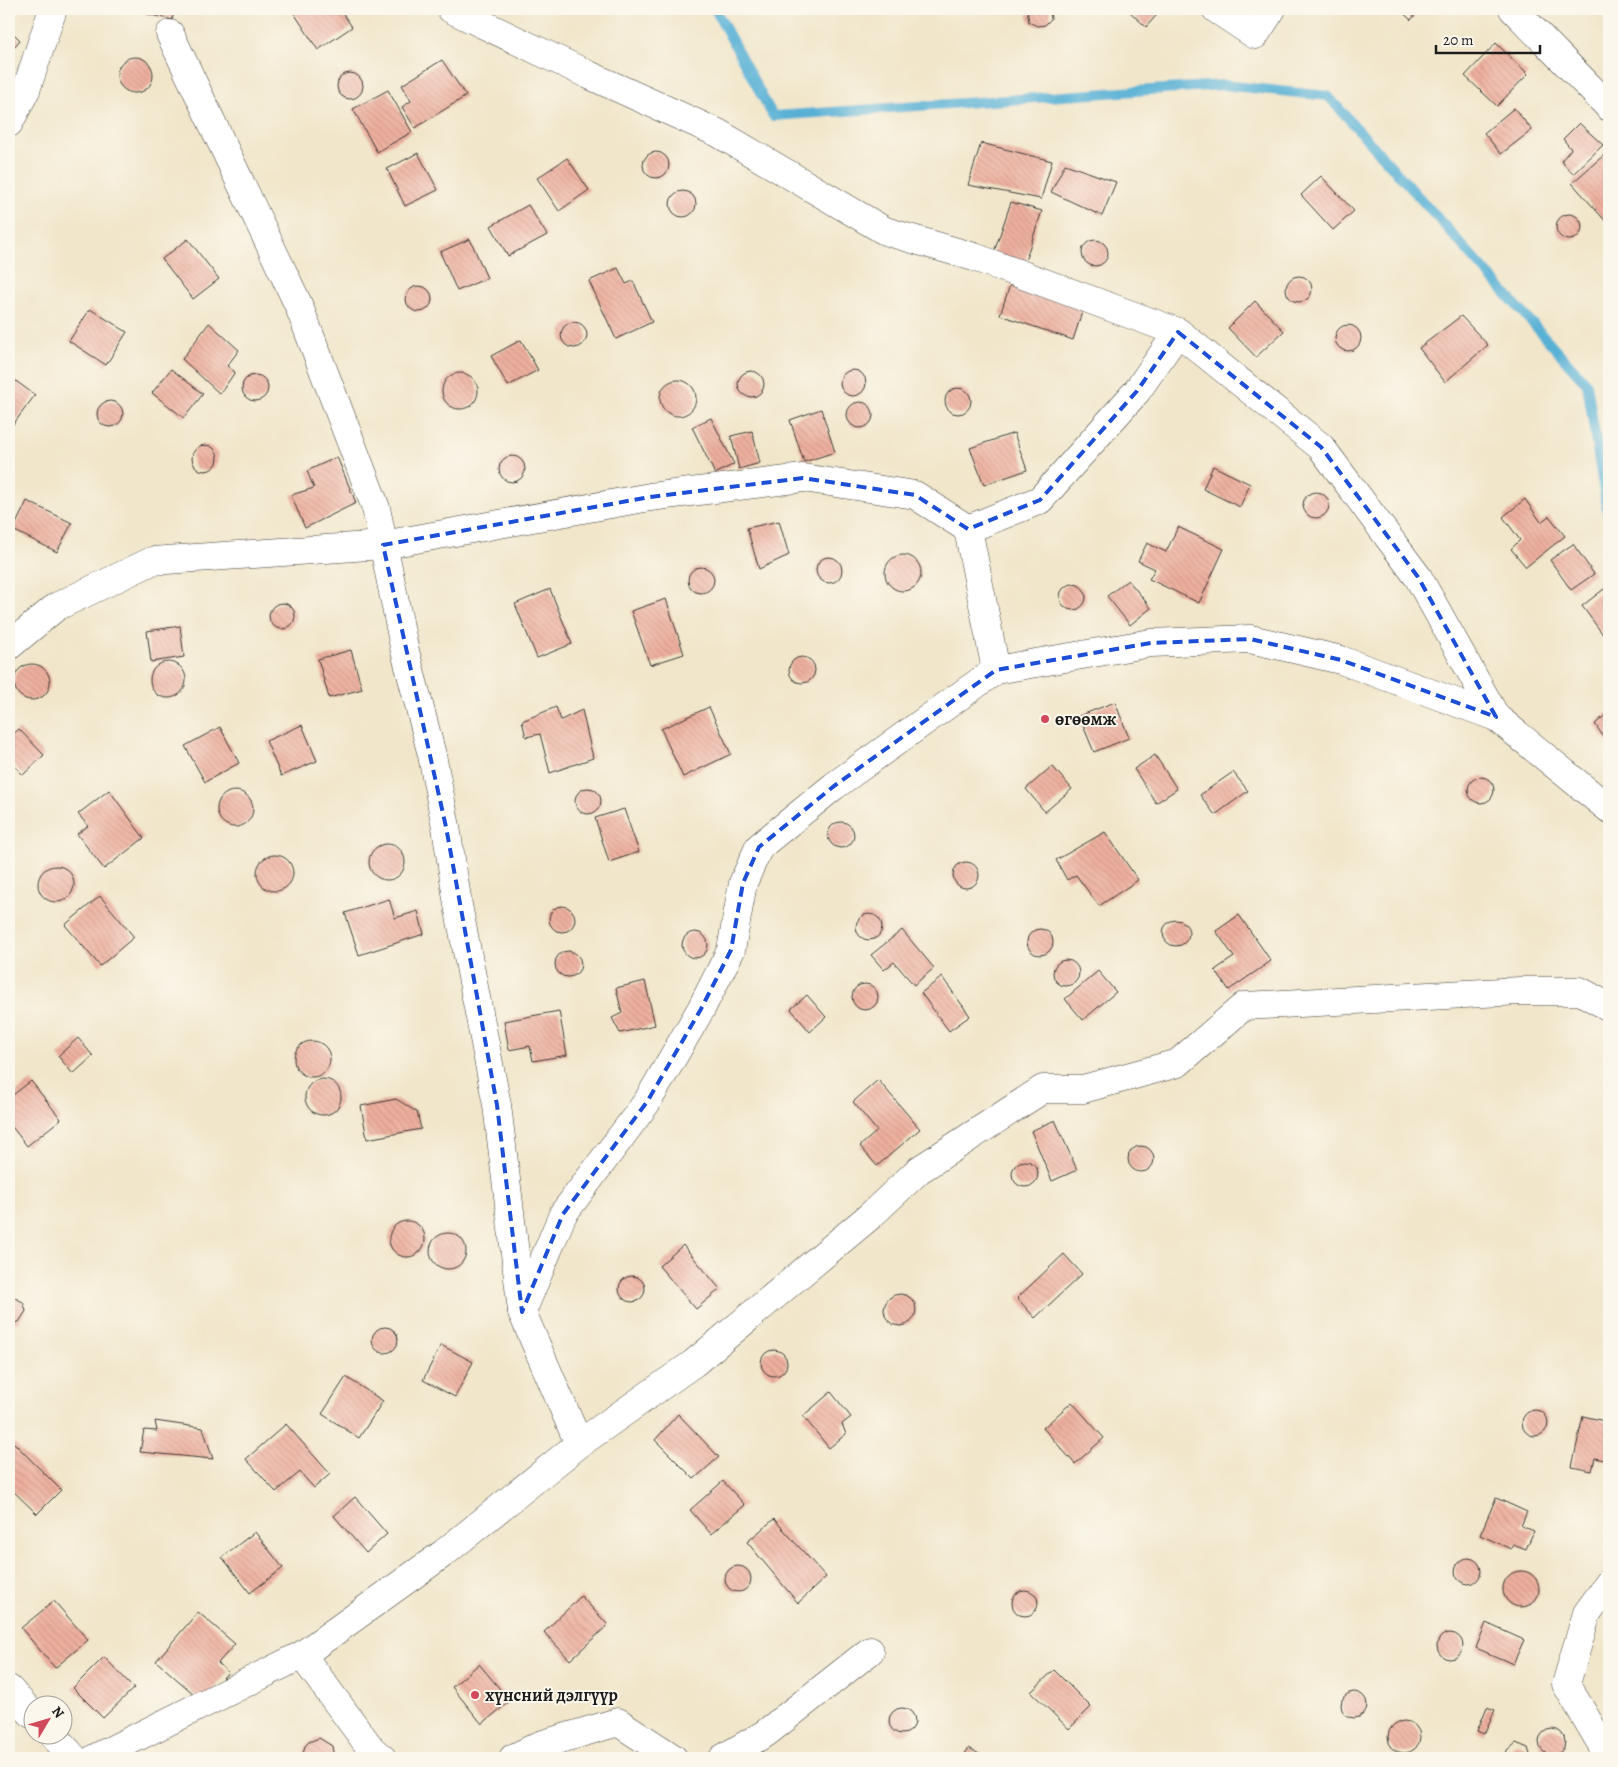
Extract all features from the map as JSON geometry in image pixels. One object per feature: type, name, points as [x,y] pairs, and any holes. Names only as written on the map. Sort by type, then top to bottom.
[{"type":"street","points":[[9,123],[26,90],[53,9]]},
{"type":"street","points":[[451,9],[589,75],[718,133],[885,231],[974,257],[1178,332],[1321,447],[1418,577],[1496,717]]},
{"type":"street","points":[[1216,9],[1255,35],[1272,9]]},
{"type":"street","points":[[1513,9],[1609,107]]},
{"type":"street","points":[[170,34],[298,304],[376,508],[404,647],[432,756],[446,827],[458,905],[496,1105],[522,1312],[579,1444]]},
{"type":"street","points":[[968,529],[1040,500],[1137,391],[1178,332]]},
{"type":"street","points":[[9,646],[56,607],[152,561],[383,545],[650,497],[803,478],[915,495],[968,529],[996,670]]},
{"type":"street","points":[[522,1312],[563,1214],[647,1102],[701,1009],[731,950],[743,883],[759,847],[834,786],[996,670],[1151,643],[1250,639],[1341,660],[1496,717],[1609,809]]},
{"type":"street","points":[[96,1758],[302,1655],[444,1553],[579,1444],[694,1363],[870,1216],[919,1170],[1043,1089],[1083,1090],[1178,1063],[1244,1006],[1580,991],[1609,1008]]},
{"type":"street","points":[[1609,1583],[1587,1613],[1566,1684],[1609,1757]]},
{"type":"street","points":[[723,1758],[766,1733],[870,1651]]},
{"type":"street","points":[[302,1655],[372,1750],[382,1758]]},
{"type":"street","points":[[9,1689],[22,1703]]},
{"type":"street","points":[[513,1758],[540,1745],[618,1722],[673,1758]]},
{"type":"street","points":[[61,1744],[74,1758]]},
{"type":"highlighted area","points":[[1178,332],[1321,447],[1418,577],[1496,717],[1341,660],[1250,639],[1151,643],[996,670],[834,786],[759,847],[743,883],[731,950],[701,1009],[647,1102],[563,1214],[522,1312],[497,1105],[446,827],[383,545],[650,497],[803,478],[915,495],[968,529],[1040,500],[1137,391]]},
{"type":"building","points":[[145,9],[175,9],[172,20],[144,13]]},
{"type":"building","points":[[340,9],[352,27],[318,50],[292,10]]},
{"type":"building","points":[[1027,9],[1050,9],[1051,19],[1045,25],[1037,26],[1029,22]]},
{"type":"building","points":[[1127,9],[1162,9],[1146,27]]},
{"type":"building","points":[[1399,9],[1420,9],[1411,20]]},
{"type":"building","points":[[9,29],[20,40],[9,53]]},
{"type":"building","points":[[1496,43],[1528,74],[1497,106],[1465,76]]},
{"type":"building","points":[[135,57],[142,58],[148,62],[152,68],[152,82],[148,88],[142,92],[135,93],[128,92],[122,88],[118,82],[117,75],[118,68],[122,62],[128,58]]},
{"type":"building","points":[[442,60],[466,96],[415,128],[402,107],[411,101],[402,85]]},
{"type":"building","points":[[350,73],[359,77],[363,86],[359,95],[350,99],[341,95],[337,86],[341,77]]},
{"type":"building","points":[[388,90],[412,132],[377,152],[353,109]]},
{"type":"building","points":[[1514,108],[1532,130],[1501,154],[1484,133]]},
{"type":"building","points":[[1579,123],[1603,145],[1573,174],[1561,161],[1571,149],[1563,139]]},
{"type":"building","points":[[981,143],[1052,161],[1041,199],[968,185]]},
{"type":"building","points":[[656,152],[665,156],[669,165],[665,174],[656,178],[647,174],[643,165],[647,156]]},
{"type":"building","points":[[418,153],[438,190],[405,206],[387,169]]},
{"type":"building","points":[[1604,155],[1609,161],[1609,225],[1572,183]]},
{"type":"building","points":[[567,158],[589,190],[559,211],[537,178]]},
{"type":"building","points":[[1065,164],[1116,182],[1102,216],[1051,192]]},
{"type":"building","points":[[1321,176],[1354,211],[1333,230],[1301,195]]},
{"type":"building","points":[[683,191],[692,195],[696,204],[692,213],[683,217],[674,213],[670,204],[674,195]]},
{"type":"building","points":[[1011,202],[1042,211],[1023,267],[992,258]]},
{"type":"building","points":[[528,205],[547,235],[508,256],[491,226]]},
{"type":"building","points":[[1569,214],[1578,218],[1582,227],[1578,236],[1569,240],[1560,236],[1556,227],[1560,218]]},
{"type":"building","points":[[188,239],[219,279],[193,299],[162,259]]},
{"type":"building","points":[[470,239],[487,278],[457,291],[440,252]]},
{"type":"building","points":[[1095,240],[1104,244],[1108,253],[1104,262],[1095,266],[1086,262],[1082,253],[1086,244]]},
{"type":"building","points":[[618,268],[626,284],[633,281],[652,322],[616,339],[589,281]]},
{"type":"building","points":[[1299,276],[1308,280],[1312,289],[1308,298],[1299,302],[1290,298],[1286,289],[1290,280]]},
{"type":"building","points":[[1010,285],[1083,309],[1073,340],[1000,315]]},
{"type":"building","points":[[419,286],[428,290],[432,299],[428,308],[419,312],[410,308],[406,299],[410,290]]},
{"type":"building","points":[[1255,301],[1284,331],[1256,357],[1228,328]]},
{"type":"building","points":[[90,309],[127,332],[106,365],[69,341]]},
{"type":"building","points":[[1461,316],[1488,345],[1445,382],[1419,348]]},
{"type":"building","points":[[574,322],[583,326],[587,335],[583,344],[574,348],[565,344],[561,335],[565,326]]},
{"type":"building","points":[[209,323],[239,350],[227,366],[235,372],[220,394],[182,359]]},
{"type":"building","points":[[1348,325],[1357,329],[1361,338],[1357,347],[1348,351],[1339,347],[1335,338],[1339,329]]},
{"type":"building","points":[[521,340],[538,370],[508,386],[491,356]]},
{"type":"building","points":[[171,369],[203,394],[184,418],[152,393]]},
{"type":"building","points":[[853,370],[862,374],[866,383],[862,392],[853,396],[844,392],[840,383],[844,374]]},
{"type":"building","points":[[751,371],[760,375],[764,384],[760,393],[751,397],[742,393],[738,384],[742,375]]},
{"type":"building","points":[[460,373],[467,374],[473,378],[477,384],[477,398],[473,404],[467,408],[460,409],[453,408],[447,404],[443,398],[442,391],[443,384],[447,378],[453,374]]},
{"type":"building","points":[[255,375],[264,379],[268,388],[264,397],[255,401],[246,397],[242,388],[246,379]]},
{"type":"building","points":[[9,376],[35,395],[9,430]]},
{"type":"building","points":[[678,380],[685,381],[691,385],[695,391],[695,405],[691,411],[685,415],[678,416],[671,415],[665,411],[661,405],[660,398],[661,391],[665,385],[671,381]]},
{"type":"building","points":[[958,388],[967,392],[971,401],[967,410],[958,414],[949,410],[945,401],[949,392]]},
{"type":"building","points":[[110,401],[119,405],[123,414],[119,423],[110,427],[101,423],[97,414],[101,405]]},
{"type":"building","points":[[860,402],[869,406],[873,415],[869,424],[860,428],[851,424],[847,415],[851,406]]},
{"type":"building","points":[[821,409],[835,452],[804,462],[790,420]]},
{"type":"building","points":[[711,418],[734,464],[715,474],[692,427]]},
{"type":"building","points":[[752,431],[760,463],[739,469],[731,436]]},
{"type":"building","points":[[1014,433],[1027,470],[984,485],[970,448]]},
{"type":"building","points":[[205,445],[214,449],[218,458],[214,467],[205,471],[196,467],[192,458],[196,449]]},
{"type":"building","points":[[512,456],[521,460],[525,469],[521,478],[512,482],[503,478],[499,469],[503,460]]},
{"type":"building","points":[[337,457],[356,503],[305,528],[291,495],[314,488],[307,471]]},
{"type":"building","points":[[1213,466],[1250,484],[1240,507],[1203,489]]},
{"type":"building","points":[[1316,492],[1325,496],[1329,505],[1325,514],[1316,518],[1307,514],[1303,505],[1307,496]]},
{"type":"building","points":[[1525,499],[1541,522],[1549,516],[1565,536],[1526,567],[1511,549],[1520,540],[1503,517]]},
{"type":"building","points":[[27,501],[72,523],[57,552],[13,530]]},
{"type":"building","points":[[779,521],[789,555],[759,569],[747,528]]},
{"type":"building","points":[[1178,527],[1224,549],[1199,603],[1149,579],[1155,569],[1138,561],[1147,543],[1166,552]]},
{"type":"building","points":[[1573,544],[1594,574],[1571,590],[1550,560]]},
{"type":"building","points":[[903,555],[910,556],[916,560],[920,566],[920,580],[916,586],[910,590],[903,591],[896,590],[890,586],[886,580],[885,573],[886,566],[890,560],[896,556]]},
{"type":"building","points":[[829,557],[838,561],[842,570],[838,579],[829,583],[820,579],[816,570],[820,561]]},
{"type":"building","points":[[701,567],[710,571],[714,580],[710,589],[701,593],[692,589],[688,580],[692,571]]},
{"type":"building","points":[[1128,580],[1151,608],[1130,625],[1107,596]]},
{"type":"building","points":[[1073,584],[1082,588],[1086,597],[1082,606],[1073,610],[1064,606],[1060,597],[1064,588]]},
{"type":"building","points":[[550,589],[572,644],[537,658],[515,604]]},
{"type":"building","points":[[1604,589],[1609,595],[1609,638],[1607,640],[1582,606]]},
{"type":"building","points":[[666,599],[684,654],[650,665],[631,611]]},
{"type":"building","points":[[282,603],[291,607],[295,616],[291,625],[282,629],[273,625],[269,616],[273,607]]},
{"type":"building","points":[[180,626],[184,657],[151,662],[147,631]]},
{"type":"building","points":[[351,650],[362,689],[329,698],[318,659]]},
{"type":"building","points":[[802,657],[811,661],[815,670],[811,679],[802,683],[793,679],[789,670],[793,661]]},
{"type":"building","points":[[168,662],[175,663],[181,667],[185,673],[185,687],[181,693],[175,697],[168,698],[161,697],[155,693],[151,687],[150,680],[151,673],[155,667],[161,663]]},
{"type":"building","points":[[32,664],[39,665],[45,669],[49,675],[49,689],[45,695],[39,699],[32,700],[25,699],[19,695],[15,689],[14,682],[15,675],[19,669],[25,665]]},
{"type":"building","points":[[1115,702],[1129,738],[1094,752],[1079,716]]},
{"type":"building","points":[[556,707],[561,720],[582,710],[593,758],[550,773],[540,734],[526,737],[522,721]]},
{"type":"building","points":[[709,707],[731,754],[683,777],[661,729]]},
{"type":"building","points":[[1609,712],[1609,745],[1595,724]]},
{"type":"building","points":[[302,725],[317,761],[281,776],[266,741]]},
{"type":"building","points":[[220,727],[239,763],[205,782],[185,746]]},
{"type":"building","points":[[19,729],[44,755],[23,775],[9,760],[9,738]]},
{"type":"building","points":[[1155,755],[1177,789],[1156,803],[1134,769]]},
{"type":"building","points":[[1052,766],[1072,789],[1045,812],[1026,789]]},
{"type":"building","points":[[1233,772],[1248,791],[1215,815],[1200,795]]},
{"type":"building","points":[[1481,777],[1490,781],[1494,790],[1490,799],[1481,803],[1472,799],[1468,790],[1472,781]]},
{"type":"building","points":[[588,788],[597,792],[601,801],[597,810],[588,814],[579,810],[575,801],[579,792]]},
{"type":"building","points":[[109,790],[144,838],[104,869],[77,834],[88,826],[78,814]]},
{"type":"building","points":[[235,791],[242,792],[248,796],[252,802],[252,816],[248,822],[242,826],[235,827],[228,826],[222,822],[218,816],[217,809],[218,802],[222,796],[228,792]]},
{"type":"building","points":[[624,809],[639,852],[609,862],[595,818]]},
{"type":"building","points":[[841,822],[850,826],[854,835],[850,844],[841,848],[832,844],[828,835],[832,826]]},
{"type":"building","points":[[1105,832],[1138,880],[1099,906],[1076,875],[1067,880],[1056,860]]},
{"type":"building","points":[[387,844],[394,845],[400,849],[404,855],[404,869],[400,875],[394,879],[387,880],[380,879],[374,875],[370,869],[369,862],[370,855],[374,849],[380,845]]},
{"type":"building","points":[[275,855],[282,856],[288,860],[292,866],[292,880],[288,886],[282,890],[275,891],[268,890],[262,886],[258,880],[257,873],[258,866],[262,860],[268,856]]},
{"type":"building","points":[[966,862],[975,866],[979,875],[975,884],[966,888],[957,884],[953,875],[957,866]]},
{"type":"building","points":[[56,866],[63,867],[69,871],[73,877],[73,891],[69,897],[63,901],[56,902],[49,901],[43,897],[39,891],[38,884],[39,877],[43,871],[49,867]]},
{"type":"building","points":[[100,896],[134,937],[100,966],[65,925]]},
{"type":"building","points":[[389,899],[395,918],[418,911],[424,934],[359,955],[345,913]]},
{"type":"building","points":[[562,906],[571,910],[575,919],[571,928],[562,932],[553,928],[549,919],[553,910]]},
{"type":"building","points":[[869,914],[878,918],[882,927],[878,936],[869,940],[860,936],[856,927],[860,918]]},
{"type":"building","points":[[1239,915],[1271,961],[1229,990],[1215,970],[1234,957],[1216,931]]},
{"type":"building","points":[[1176,920],[1185,924],[1189,933],[1185,942],[1176,946],[1167,942],[1163,933],[1167,924]]},
{"type":"building","points":[[1040,929],[1049,933],[1053,942],[1049,951],[1040,955],[1031,951],[1027,942],[1031,933]]},
{"type":"building","points":[[902,930],[934,968],[914,985],[894,962],[884,970],[871,955]]},
{"type":"building","points":[[695,932],[704,936],[708,945],[704,954],[695,958],[686,954],[682,945],[686,936]]},
{"type":"building","points":[[568,951],[577,955],[581,964],[577,973],[568,977],[559,973],[555,964],[559,955]]},
{"type":"building","points":[[1066,960],[1075,964],[1079,973],[1075,982],[1066,986],[1057,982],[1053,973],[1057,964]]},
{"type":"building","points":[[1098,971],[1116,992],[1083,1020],[1065,999]]},
{"type":"building","points":[[942,977],[970,1016],[949,1031],[921,993]]},
{"type":"building","points":[[645,981],[655,1025],[620,1033],[612,1018],[622,1013],[616,988]]},
{"type":"building","points":[[865,984],[874,988],[878,997],[874,1006],[865,1010],[856,1006],[852,997],[856,988]]},
{"type":"building","points":[[807,995],[826,1017],[810,1032],[791,1009]]},
{"type":"building","points":[[559,1011],[567,1055],[533,1061],[530,1046],[509,1050],[504,1021]]},
{"type":"building","points":[[78,1038],[93,1056],[73,1074],[58,1056]]},
{"type":"building","points":[[312,1041],[319,1042],[325,1046],[329,1052],[329,1066],[325,1072],[319,1076],[312,1077],[305,1076],[299,1072],[295,1066],[294,1059],[295,1052],[299,1046],[305,1042]]},
{"type":"building","points":[[323,1079],[330,1080],[336,1084],[340,1090],[340,1104],[336,1110],[330,1114],[323,1115],[316,1114],[310,1110],[306,1104],[305,1097],[306,1090],[310,1084],[316,1080]]},
{"type":"building","points":[[878,1080],[920,1129],[877,1166],[860,1146],[877,1131],[853,1102]]},
{"type":"building","points":[[31,1081],[61,1119],[27,1146],[9,1123],[9,1098]]},
{"type":"building","points":[[396,1099],[417,1112],[421,1129],[367,1139],[361,1106]]},
{"type":"building","points":[[1055,1120],[1077,1170],[1052,1181],[1031,1131]]},
{"type":"building","points":[[1141,1146],[1150,1150],[1154,1159],[1150,1168],[1141,1172],[1132,1168],[1128,1159],[1132,1150]]},
{"type":"building","points":[[1025,1161],[1034,1165],[1038,1174],[1034,1183],[1025,1187],[1016,1183],[1012,1174],[1016,1165]]},
{"type":"building","points":[[407,1221],[414,1222],[420,1226],[424,1232],[424,1246],[420,1252],[414,1256],[407,1257],[400,1256],[394,1252],[390,1246],[389,1239],[390,1232],[394,1226],[400,1222]]},
{"type":"building","points":[[448,1233],[455,1234],[461,1238],[465,1244],[465,1258],[461,1264],[455,1268],[448,1269],[441,1268],[435,1264],[431,1258],[430,1251],[431,1244],[435,1238],[441,1234]]},
{"type":"building","points":[[683,1245],[720,1289],[696,1309],[659,1266]]},
{"type":"building","points":[[1064,1254],[1082,1274],[1035,1318],[1017,1298]]},
{"type":"building","points":[[632,1276],[641,1280],[645,1289],[641,1298],[632,1302],[623,1298],[619,1289],[623,1280]]},
{"type":"building","points":[[900,1294],[912,1298],[916,1310],[912,1322],[900,1326],[888,1322],[884,1310],[888,1298]]},
{"type":"building","points":[[13,1297],[23,1302],[26,1311],[19,1322],[10,1323],[9,1298]]},
{"type":"building","points":[[385,1327],[394,1331],[398,1340],[394,1349],[385,1353],[376,1349],[372,1340],[376,1331]]},
{"type":"building","points":[[441,1345],[473,1362],[455,1397],[423,1380]]},
{"type":"building","points":[[774,1350],[783,1354],[787,1363],[783,1372],[774,1376],[765,1372],[761,1363],[765,1354]]},
{"type":"building","points":[[346,1377],[383,1401],[359,1438],[322,1414]]},
{"type":"building","points":[[831,1392],[851,1417],[842,1424],[846,1434],[829,1448],[803,1416]]},
{"type":"building","points":[[1072,1402],[1104,1438],[1075,1464],[1043,1428]]},
{"type":"building","points":[[1535,1410],[1544,1414],[1548,1423],[1544,1432],[1535,1436],[1526,1432],[1522,1423],[1526,1414]]},
{"type":"building","points":[[678,1414],[719,1457],[694,1479],[655,1440]]},
{"type":"building","points":[[1583,1416],[1609,1422],[1609,1461],[1595,1458],[1592,1471],[1572,1467]]},
{"type":"building","points":[[155,1421],[203,1428],[213,1459],[140,1452],[144,1430],[157,1431]]},
{"type":"building","points":[[286,1424],[330,1474],[314,1488],[300,1472],[276,1492],[246,1459]]},
{"type":"building","points":[[14,1443],[61,1490],[37,1514],[9,1487],[9,1448]]},
{"type":"building","points":[[723,1481],[745,1505],[711,1534],[690,1510]]},
{"type":"building","points":[[355,1497],[387,1534],[366,1553],[334,1516]]},
{"type":"building","points":[[1496,1498],[1527,1512],[1521,1526],[1534,1531],[1526,1549],[1513,1544],[1511,1549],[1480,1535]]},
{"type":"building","points":[[774,1519],[826,1577],[798,1603],[747,1542]]},
{"type":"building","points":[[255,1532],[283,1568],[250,1593],[222,1557]]},
{"type":"building","points":[[1468,1558],[1477,1562],[1481,1571],[1477,1580],[1468,1584],[1459,1580],[1455,1571],[1459,1562]]},
{"type":"building","points":[[738,1566],[747,1570],[751,1579],[747,1588],[738,1592],[729,1588],[725,1579],[729,1570]]},
{"type":"building","points":[[1521,1571],[1528,1572],[1534,1576],[1538,1582],[1538,1596],[1534,1602],[1528,1606],[1521,1607],[1514,1606],[1508,1602],[1504,1596],[1503,1589],[1504,1582],[1508,1576],[1514,1572]]},
{"type":"building","points":[[1025,1590],[1034,1594],[1038,1603],[1034,1612],[1025,1616],[1016,1612],[1012,1603],[1016,1594]]},
{"type":"building","points":[[581,1596],[608,1625],[570,1660],[544,1632]]},
{"type":"building","points":[[54,1601],[88,1640],[55,1668],[21,1628]]},
{"type":"building","points":[[198,1612],[235,1644],[218,1663],[228,1672],[203,1702],[156,1661]]},
{"type":"building","points":[[1486,1623],[1524,1640],[1513,1664],[1476,1648]]},
{"type":"building","points":[[1450,1633],[1459,1637],[1463,1646],[1459,1655],[1450,1659],[1441,1655],[1437,1646],[1441,1637]]},
{"type":"building","points":[[104,1657],[134,1688],[103,1718],[73,1688]]},
{"type":"building","points":[[479,1664],[510,1701],[482,1724],[452,1687]]},
{"type":"building","points":[[1054,1670],[1091,1707],[1069,1729],[1031,1692]]},
{"type":"building","points":[[1354,1692],[1363,1696],[1367,1705],[1363,1714],[1354,1718],[1345,1714],[1341,1705],[1345,1696]]},
{"type":"building","points":[[1487,1707],[1495,1710],[1484,1734],[1477,1731]]},
{"type":"building","points":[[902,1708],[911,1712],[915,1721],[911,1730],[902,1734],[893,1730],[889,1721],[893,1712]]},
{"type":"building","points":[[1404,1721],[1416,1725],[1420,1737],[1416,1749],[1404,1753],[1392,1749],[1388,1737],[1392,1725]]},
{"type":"building","points":[[1552,1729],[1561,1733],[1565,1742],[1561,1751],[1552,1755],[1543,1751],[1539,1742],[1543,1733]]},
{"type":"building","points":[[319,1738],[332,1746],[334,1758],[302,1758],[305,1746]]},
{"type":"building","points":[[1516,1743],[1528,1748],[1531,1758],[1506,1758],[1507,1751]]},
{"type":"building","points":[[969,1748],[986,1758],[962,1758]]},
{"type":"waterway","points":[[715,9],[773,116],[1223,85],[1328,96],[1587,384],[1609,524]]},
{"type":"place","name":"өгөөмж","points":[[1045,719]]},
{"type":"place","name":"хүнсний дэлгүүр","points":[[475,1695]]}]
